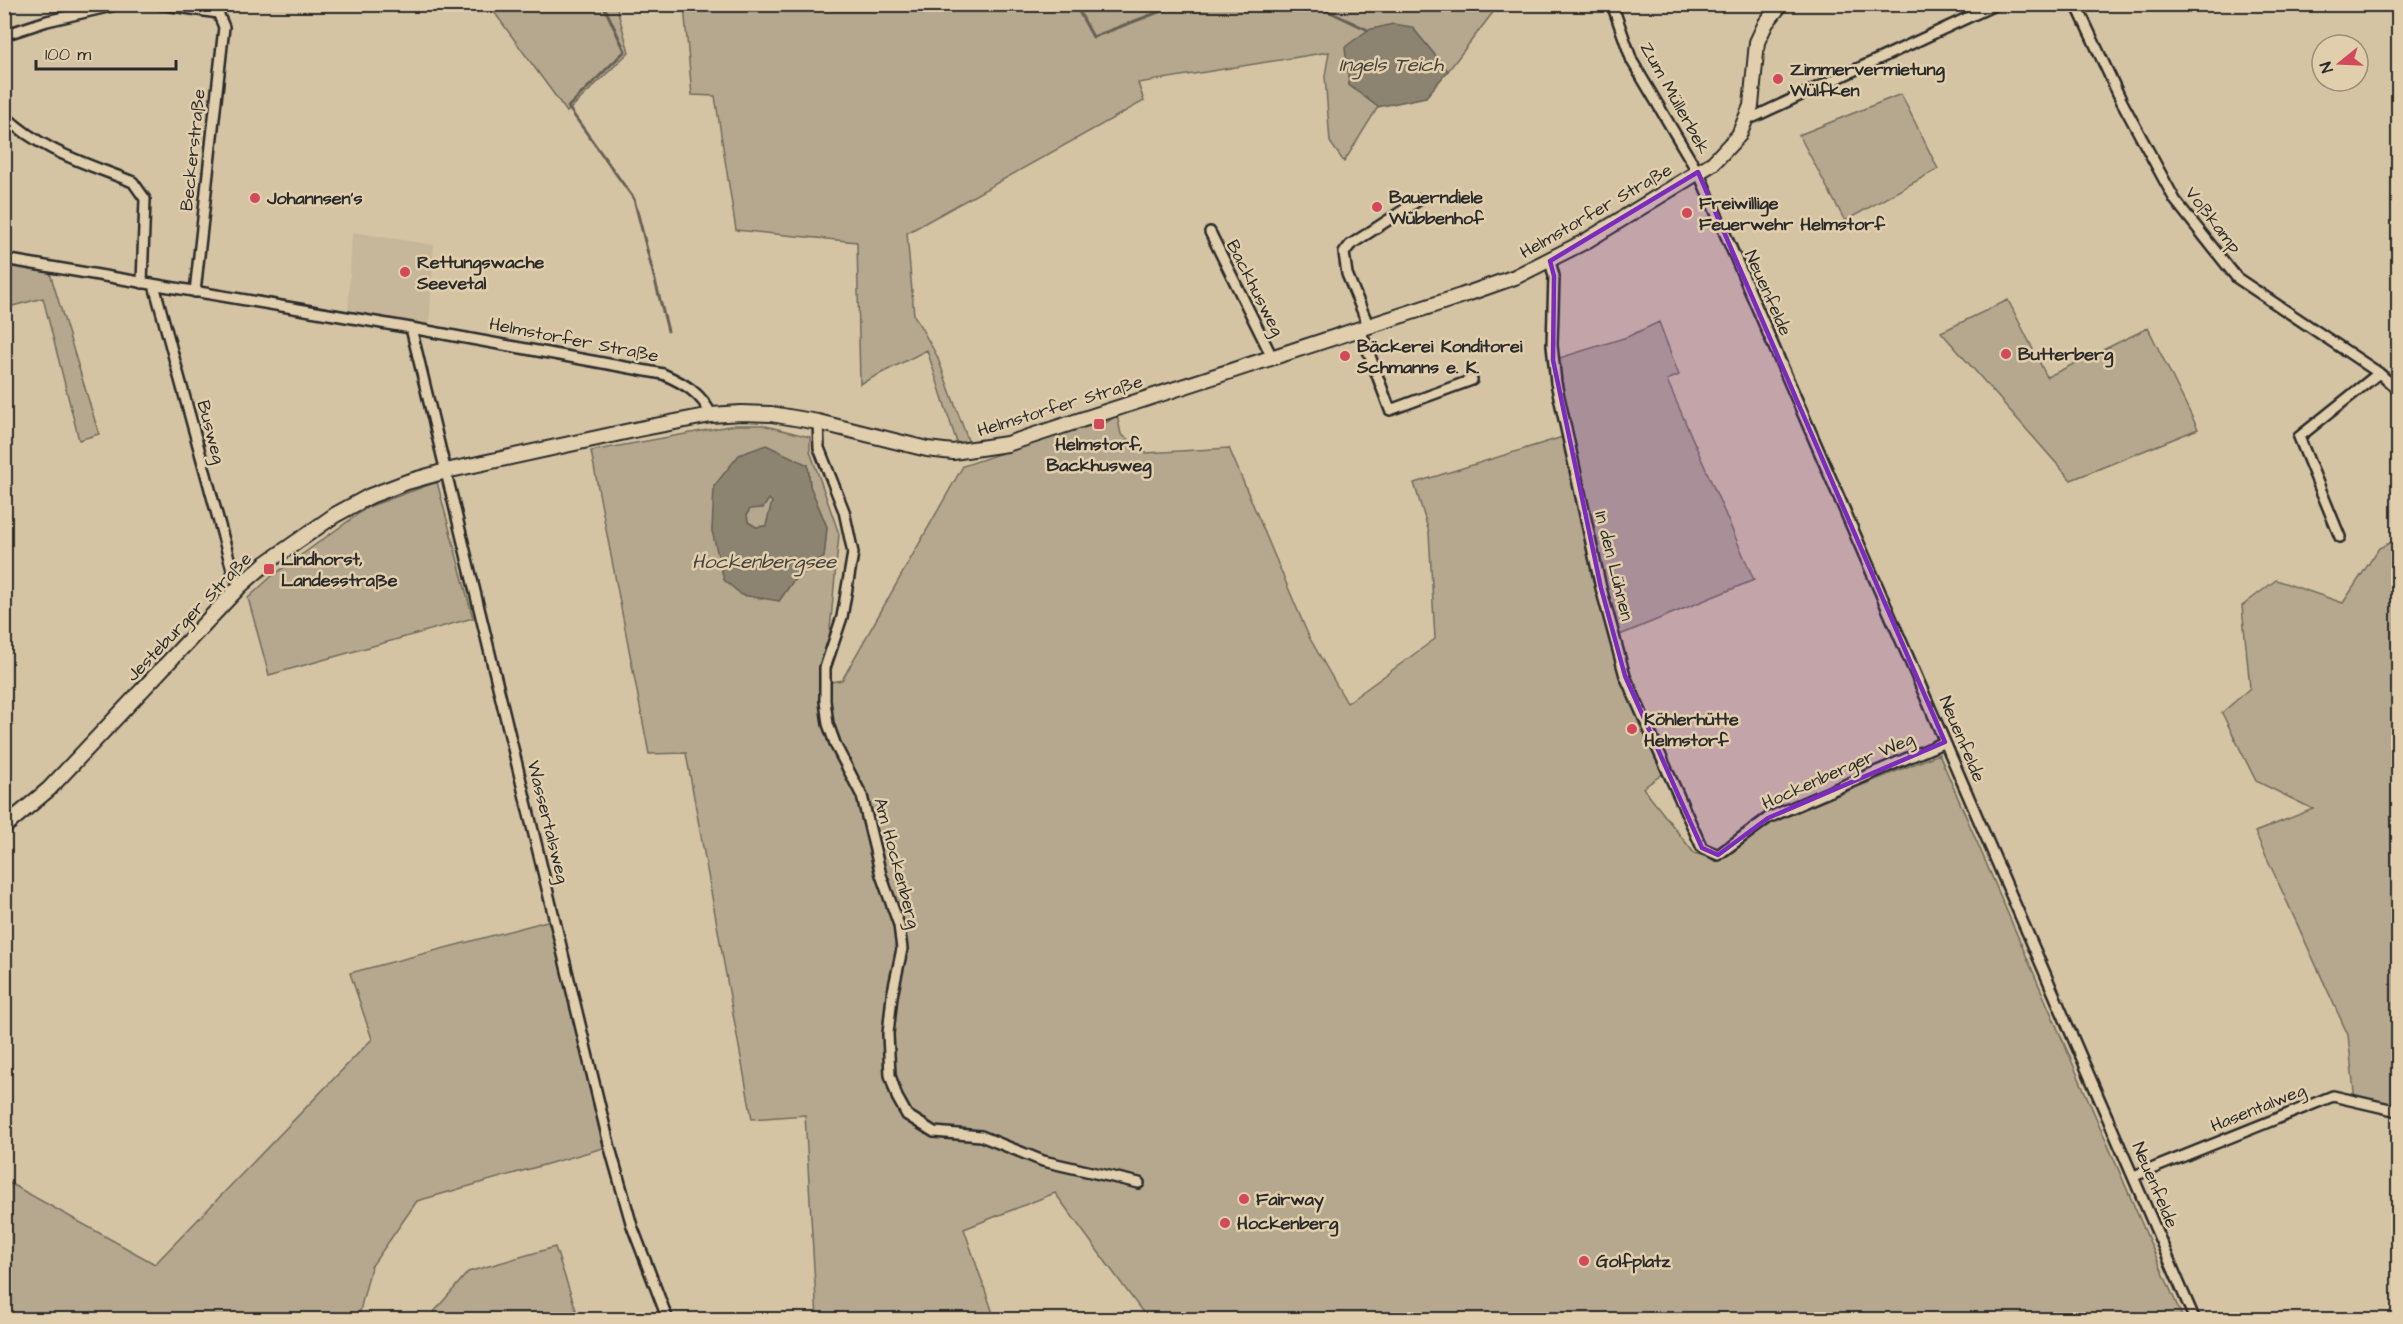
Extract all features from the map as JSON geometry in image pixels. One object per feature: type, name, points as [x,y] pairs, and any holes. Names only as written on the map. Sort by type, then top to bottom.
[{"type":"main road","name":"Helmstorfer Straße","points":[[711,415],[771,414],[818,422],[927,449],[953,452],[979,450],[1007,444],[1461,296],[1550,261],[1698,172],[1727,150],[1739,135],[1749,115],[1757,42],[1766,23],[1781,4]]},
{"type":"main road","name":"Jesteburger Straße","points":[[4,827],[50,789],[240,586],[265,564],[335,515],[370,496],[446,471],[711,415]]},
{"type":"street","points":[[4,35],[47,21],[120,4]]},
{"type":"street","points":[[159,4],[218,13],[226,4]]},
{"type":"street","name":"Zum Müllerbek","points":[[1612,4],[1632,61],[1698,172]]},
{"type":"street","points":[[1749,115],[1754,117],[1997,4]]},
{"type":"street","name":"Voßkamp","points":[[2076,4],[2122,102],[2175,200],[2237,278],[2379,373],[2398,390]]},
{"type":"street","name":"Beckerstraße","points":[[195,292],[224,27],[218,13]]},
{"type":"street","points":[[4,115],[20,130],[47,147],[133,182],[140,189],[145,199],[142,283]]},
{"type":"street","name":"Neuenfelde","points":[[1698,172],[2195,1320]]},
{"type":"street","points":[[1419,200],[1350,245],[1344,253],[1347,274],[1390,410],[1472,380]]},
{"type":"street","name":"Backhusweg","points":[[1209,232],[1272,357]]},
{"type":"street","name":"Helmstorfer Straße","points":[[4,259],[411,328],[663,374],[685,384],[699,396],[711,415]]},
{"type":"street","name":"In den Lühnen","points":[[1550,261],[1554,276],[1551,345],[1556,383],[1601,588],[1623,669],[1702,848],[1718,855]]},
{"type":"street","name":"Busweg","points":[[154,285],[233,573],[240,586]]},
{"type":"street","name":"Wassertalsweg","points":[[411,328],[610,1148],[632,1226],[668,1320]]},
{"type":"street","points":[[2340,537],[2299,436],[2379,373]]},
{"type":"street","name":"Am Hockenberg","points":[[818,422],[819,448],[844,512],[853,553],[842,617],[825,668],[825,701],[828,724],[836,746],[862,796],[881,875],[899,925],[902,949],[892,996],[888,1034],[890,1075],[897,1097],[907,1115],[923,1128],[934,1132],[981,1136],[1043,1161],[1139,1183]]},
{"type":"street","name":"Hockenberger Weg","points":[[1718,855],[1768,818],[1945,742]]},
{"type":"street","name":"Hasentalweg","points":[[2134,1176],[2332,1096],[2398,1111]]},
{"type":"highlighted area","points":[[1698,172],[1945,742],[1768,818],[1718,855],[1702,848],[1625,676],[1601,588],[1553,360],[1554,276],[1550,261]]},
{"type":"shaded area","points":[[1487,4],[1494,11],[1448,71],[1412,27],[1349,85],[1378,107],[1344,162],[1330,142],[1325,76],[1329,52],[1138,83],[1144,101],[907,233],[914,315],[937,356],[969,443],[957,443],[927,350],[860,384],[857,242],[736,230],[715,96],[692,95],[684,6],[664,5]]},
{"type":"shaded area","points":[[489,5],[616,5],[629,52],[567,112]]},
{"type":"shaded area","points":[[1901,94],[1938,169],[1845,221],[1799,135]]},
{"type":"shaded area","points":[[352,232],[434,245],[429,330],[348,316]]},
{"type":"shaded area","points":[[5,265],[50,273],[99,434],[79,440],[43,298],[5,308]]},
{"type":"shaded area","points":[[2008,300],[2047,377],[2148,328],[2198,429],[2071,480],[1941,332]]},
{"type":"shaded area","points":[[1659,322],[1679,375],[1667,380],[1754,580],[1615,637],[1628,676],[1671,768],[1643,788],[1694,853],[1719,860],[1772,822],[1939,754],[2183,1319],[1151,1319],[1144,1314],[1055,1193],[964,1229],[995,1319],[817,1319],[805,1115],[752,1119],[686,753],[649,754],[591,451],[735,425],[762,425],[810,437],[810,451],[839,534],[825,683],[842,680],[963,466],[1059,434],[1107,422],[1117,415],[1121,434],[1146,453],[1229,448],[1309,637],[1347,703],[1435,639],[1429,532],[1414,483],[1566,436],[1553,360],[1627,337]],"holes":[[[808,465],[810,486],[827,527],[824,557],[793,581],[779,601],[712,531],[714,511]]]},
{"type":"shaded area","points":[[437,482],[473,618],[269,675],[248,598],[272,576],[368,507]]},
{"type":"shaded area","points":[[769,499],[772,502],[766,526],[756,527],[748,522],[747,514],[750,509]]},
{"type":"shaded area","points":[[2398,539],[2398,1110],[2355,1101],[2348,1035],[2255,832],[2313,809],[2256,781],[2222,713],[2250,688],[2242,606],[2276,580],[2343,603],[2379,548]]},
{"type":"shaded area","points":[[551,920],[607,1147],[417,1201],[371,1267],[358,1319],[5,1319],[4,1180],[155,1264],[372,1039],[350,973]]},
{"type":"shaded area","points":[[555,1247],[579,1319],[428,1319],[468,1272]]},
{"type":"water","name":"Ingels Teich","points":[[1393,24],[1412,27],[1448,71],[1426,97],[1378,107],[1349,85],[1345,47],[1368,30]]},
{"type":"water","name":"Hockenbergsee","points":[[766,445],[808,465],[810,486],[827,527],[824,557],[793,581],[779,601],[742,595],[724,580],[712,531],[714,486],[739,455]],"holes":[[[769,499],[772,502],[766,526],[756,527],[748,522],[747,514],[750,509],[763,508]]]},
{"type":"waterway","points":[[603,4],[625,51],[568,107],[634,199],[668,331]]},
{"type":"waterway","points":[[1075,4],[1093,37],[1180,4]]},
{"type":"waterway","points":[[1313,4],[1368,30]]},
{"type":"place","name":"Zimmervermietung Wülfken","points":[[1778,79]]},
{"type":"place","name":"Johannsen's","points":[[255,198]]},
{"type":"place","name":"Bauerndiele Wübbenhof","points":[[1377,207]]},
{"type":"place","name":"Freiwillige Feuerwehr Helmstorf","points":[[1687,213]]},
{"type":"place","name":"Rettungswache Seevetal","points":[[405,272]]},
{"type":"place","name":"Butterberg","points":[[2006,354]]},
{"type":"place","name":"Bäckerei Konditorei Schmanns e. K.","points":[[1345,356]]},
{"type":"place","name":"Helmstorf, Backhusweg","points":[[1099,424]]},
{"type":"place","name":"Lindhorst, Landesstraße","points":[[269,569]]},
{"type":"place","name":"Köhlerhütte Helmstorf","points":[[1632,729]]},
{"type":"place","name":"Fairway","points":[[1244,1199]]},
{"type":"place","name":"Hockenberg","points":[[1225,1223]]},
{"type":"place","name":"Golfplatz","points":[[1584,1261]]}]
